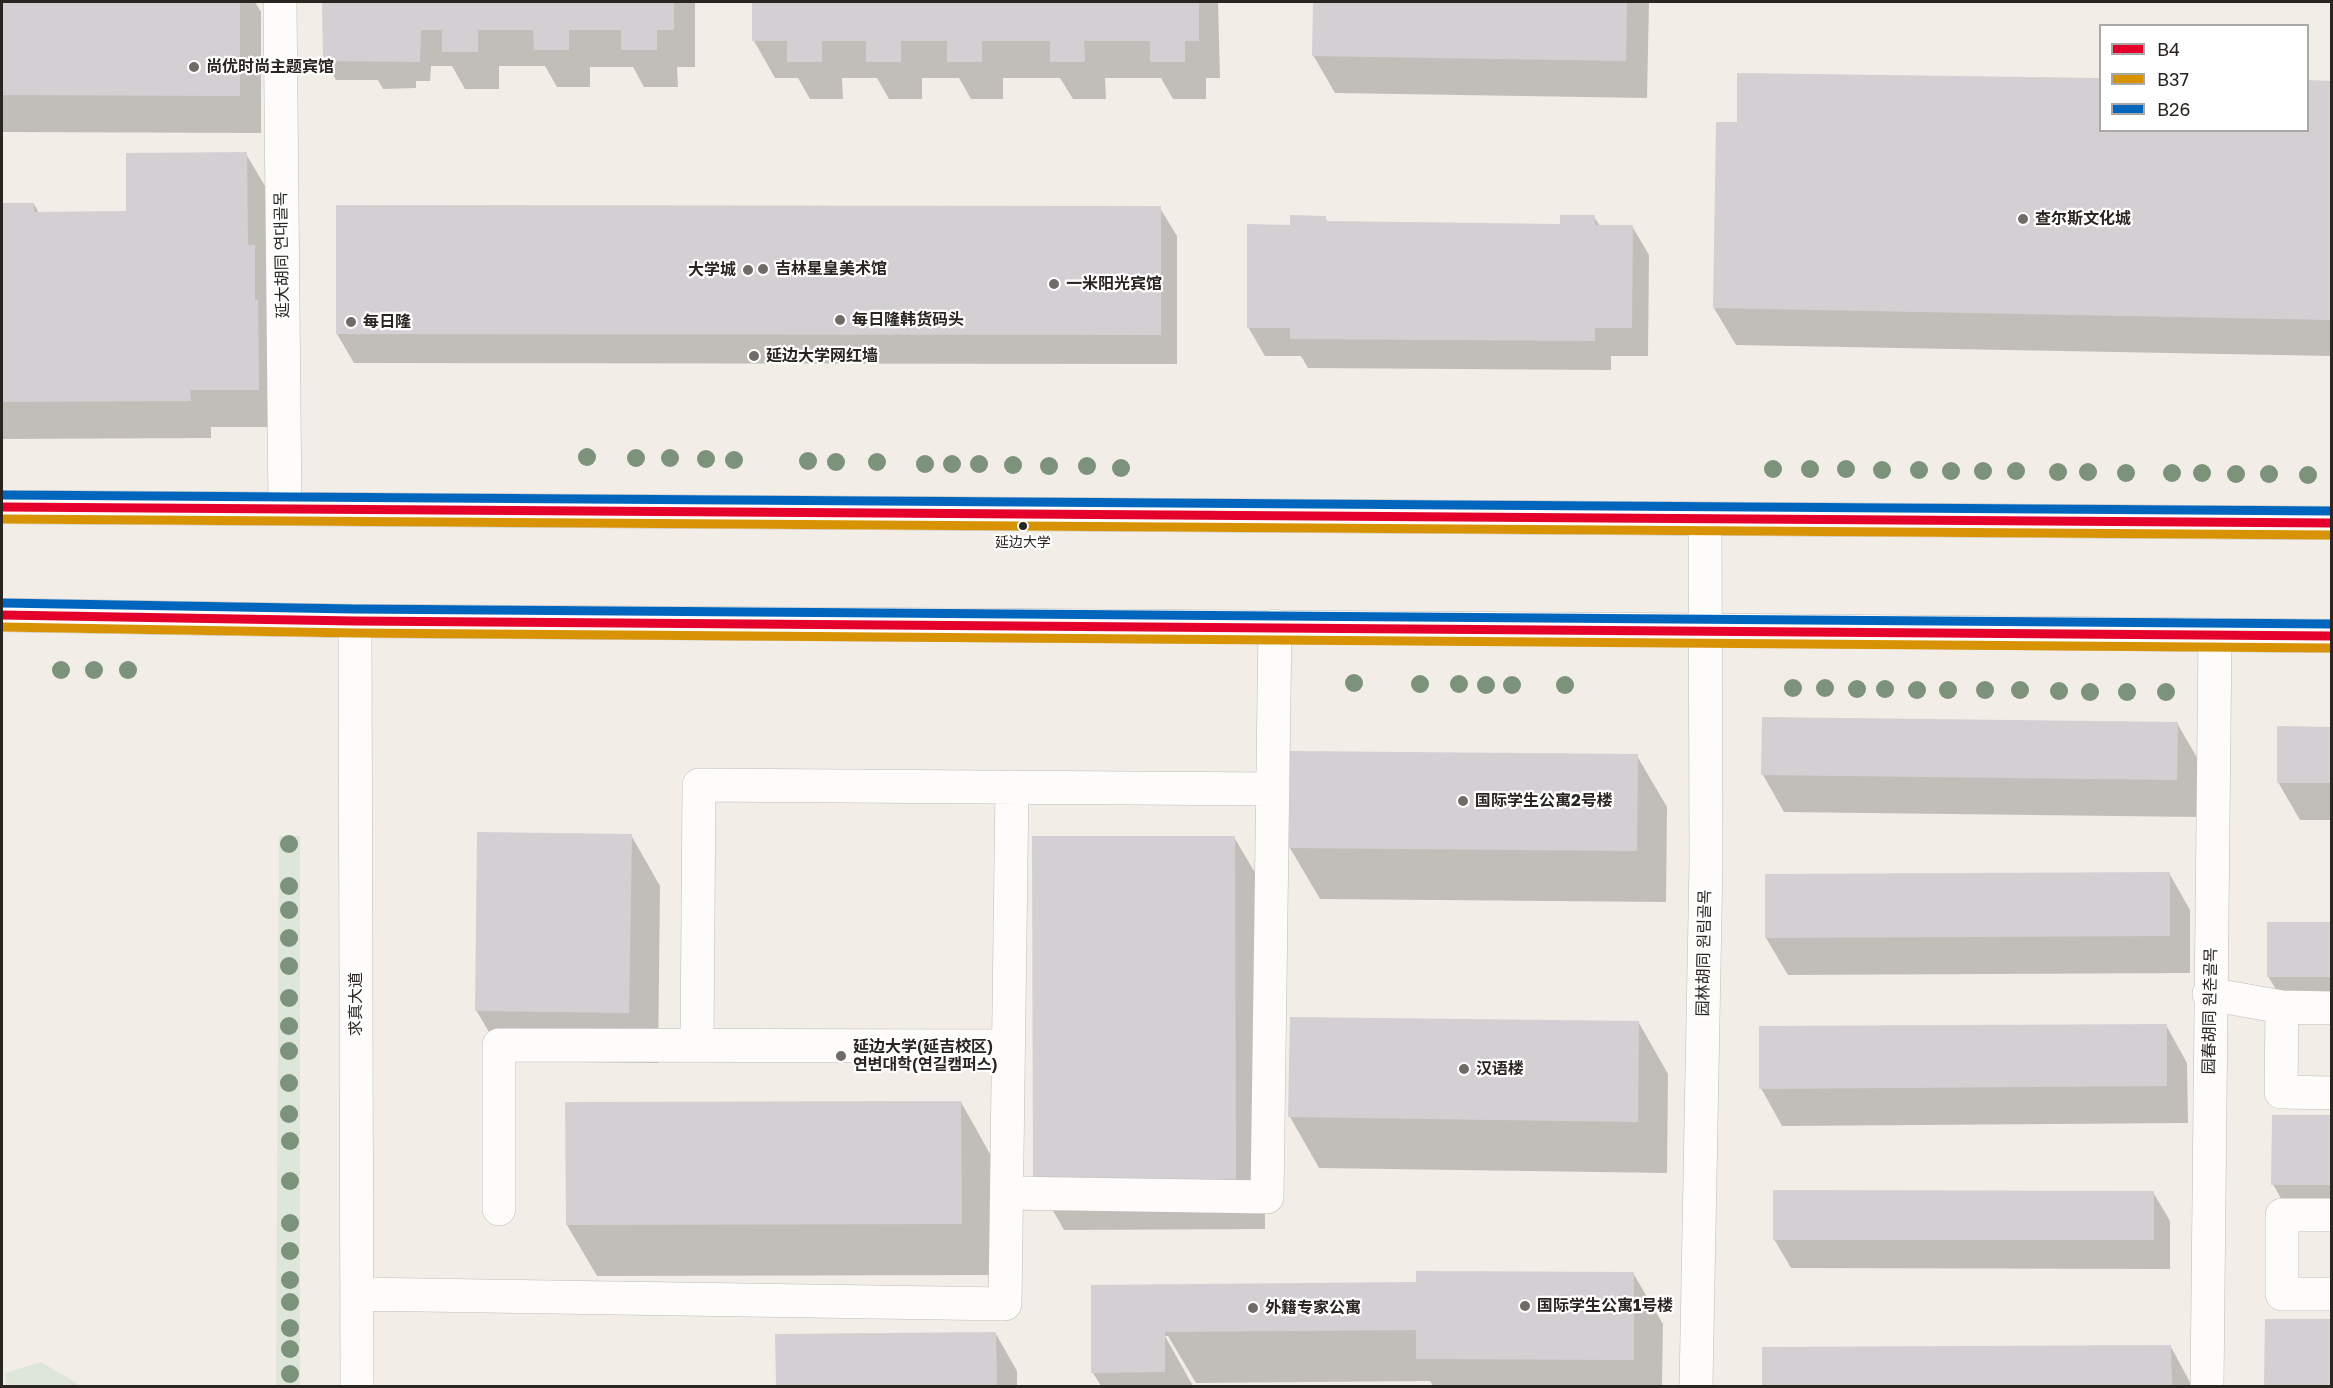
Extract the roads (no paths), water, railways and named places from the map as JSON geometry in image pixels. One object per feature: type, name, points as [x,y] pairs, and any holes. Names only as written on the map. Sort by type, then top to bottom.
[{"type":"main road","name":"延大胡同 연대골목","points":[[280,2],[285,508]]},
{"type":"main road","points":[[2,507],[2331,523]]},
{"type":"main road","name":"园林胡同 원림골목","points":[[1696,1386],[1706,863],[1705,519]]},
{"type":"main road","points":[[2,615],[355,621],[1275,626],[2331,636]]},
{"type":"main road","name":"求真大道","points":[[355,621],[357,1386]]},
{"type":"main road","points":[[1006,1193],[1267,1197],[1275,626]]},
{"type":"main road","name":"园春胡同 원춘골목","points":[[2207,1386],[2215,635]]},
{"type":"main road","points":[[697,1045],[699,785],[1273,789]]},
{"type":"main road","points":[[357,1294],[1005,1304],[1012,787]]},
{"type":"main road","points":[[2210,994],[2282,1008],[2331,1008]]},
{"type":"main road","points":[[2282,1008],[2281,1092],[2331,1093]]},
{"type":"main road","points":[[499,1209],[499,1045],[1008,1046]]},
{"type":"main road","points":[[2331,1215],[2283,1215],[2283,1294],[2331,1294]]},
{"type":"place","name":"尚优时尚主题宾馆","points":[[194,67]]},
{"type":"place","name":"查尔斯文化城","points":[[2023,219]]},
{"type":"place","name":"吉林星皇美术馆","points":[[763,269]]},
{"type":"place","name":"大学城","points":[[748,270]]},
{"type":"place","name":"一米阳光宾馆","points":[[1054,284]]},
{"type":"place","name":"每日隆韩货码头","points":[[840,320]]},
{"type":"place","name":"每日隆","points":[[351,322]]},
{"type":"place","name":"延边大学网红墙","points":[[754,356]]},
{"type":"place","name":"延边大学","points":[[1023,526]]},
{"type":"place","name":"国际学生公寓2号楼","points":[[1463,801]]},
{"type":"place","name":"延边大学(延吉校区) 연변대학(연길캠퍼스)","points":[[841,1056]]},
{"type":"place","name":"汉语楼","points":[[1464,1069]]},
{"type":"place","name":"国际学生公寓1号楼","points":[[1525,1306]]},
{"type":"place","name":"外籍专家公寓","points":[[1253,1308]]}]
